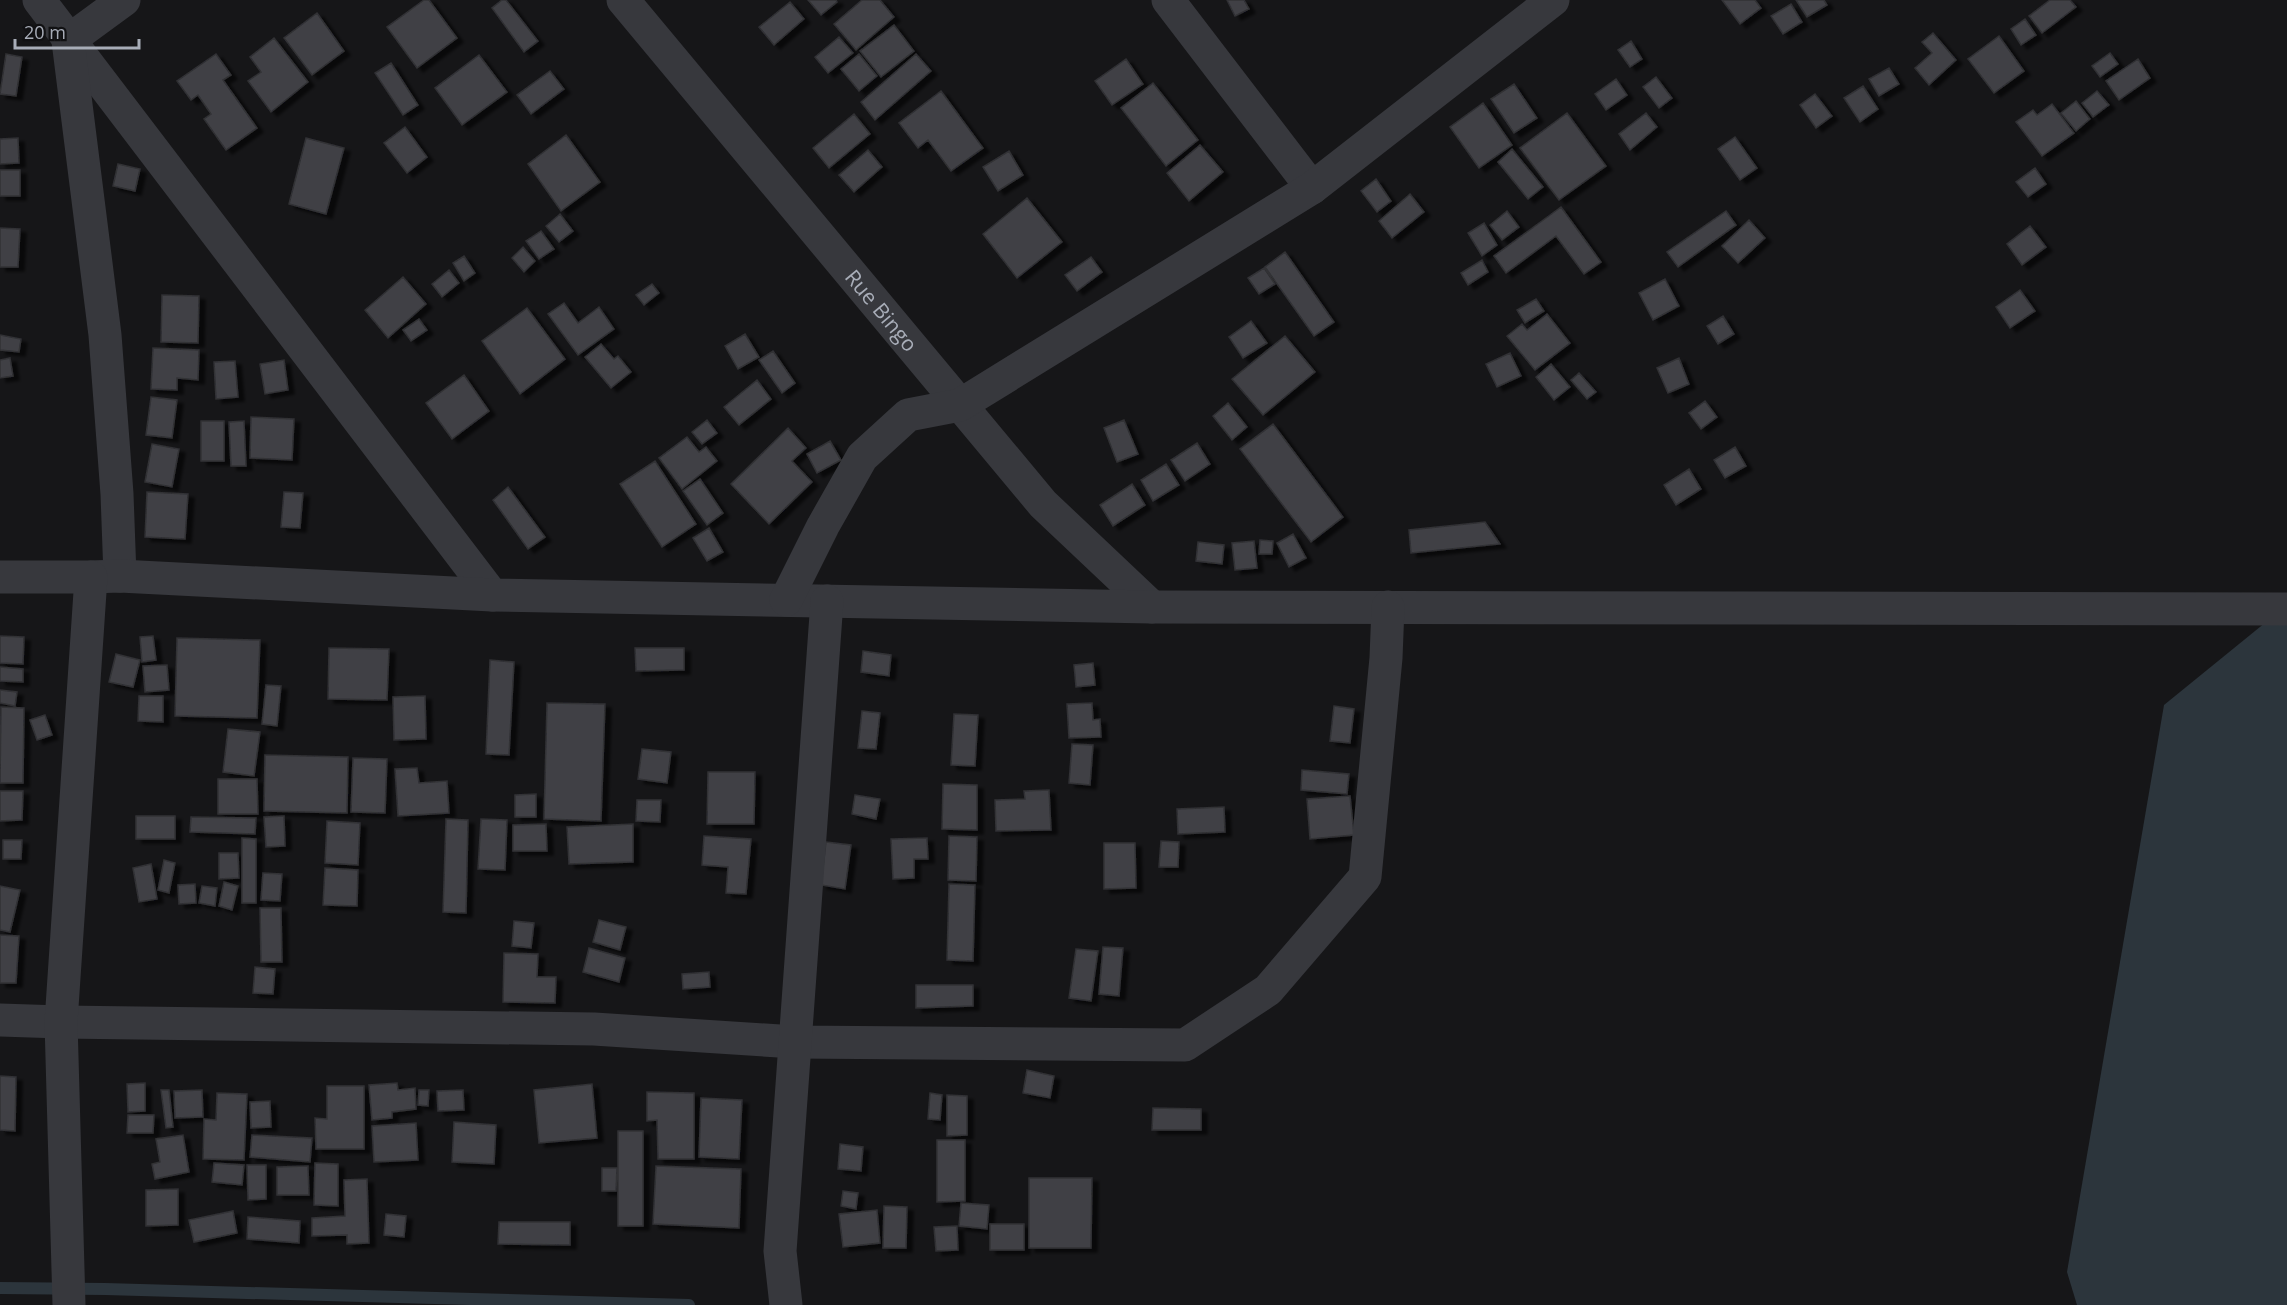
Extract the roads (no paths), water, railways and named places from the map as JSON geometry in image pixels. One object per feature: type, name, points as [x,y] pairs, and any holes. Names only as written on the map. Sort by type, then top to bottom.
[{"type":"street","points":[[39,0],[492,595]]},
{"type":"street","points":[[68,41],[124,0]]},
{"type":"street","name":"Rue Bingo","points":[[623,0],[1043,504],[1152,607]]},
{"type":"street","points":[[1168,0],[1312,188]]},
{"type":"street","points":[[786,600],[823,526],[862,457],[908,415],[960,405],[1312,188],[1553,0]]},
{"type":"street","points":[[68,41],[105,335],[117,494],[106,576],[62,1022],[69,1305]]},
{"type":"street","points":[[0,577],[106,576],[492,595],[1152,607],[2287,609]]},
{"type":"street","points":[[786,1305],[780,1251],[827,601]]},
{"type":"street","points":[[0,1020],[594,1029],[795,1042],[1185,1045],[1268,990],[1365,878],[1386,658],[1388,607]]},
{"type":"waterway","points":[[0,1288],[689,1305]]}]
